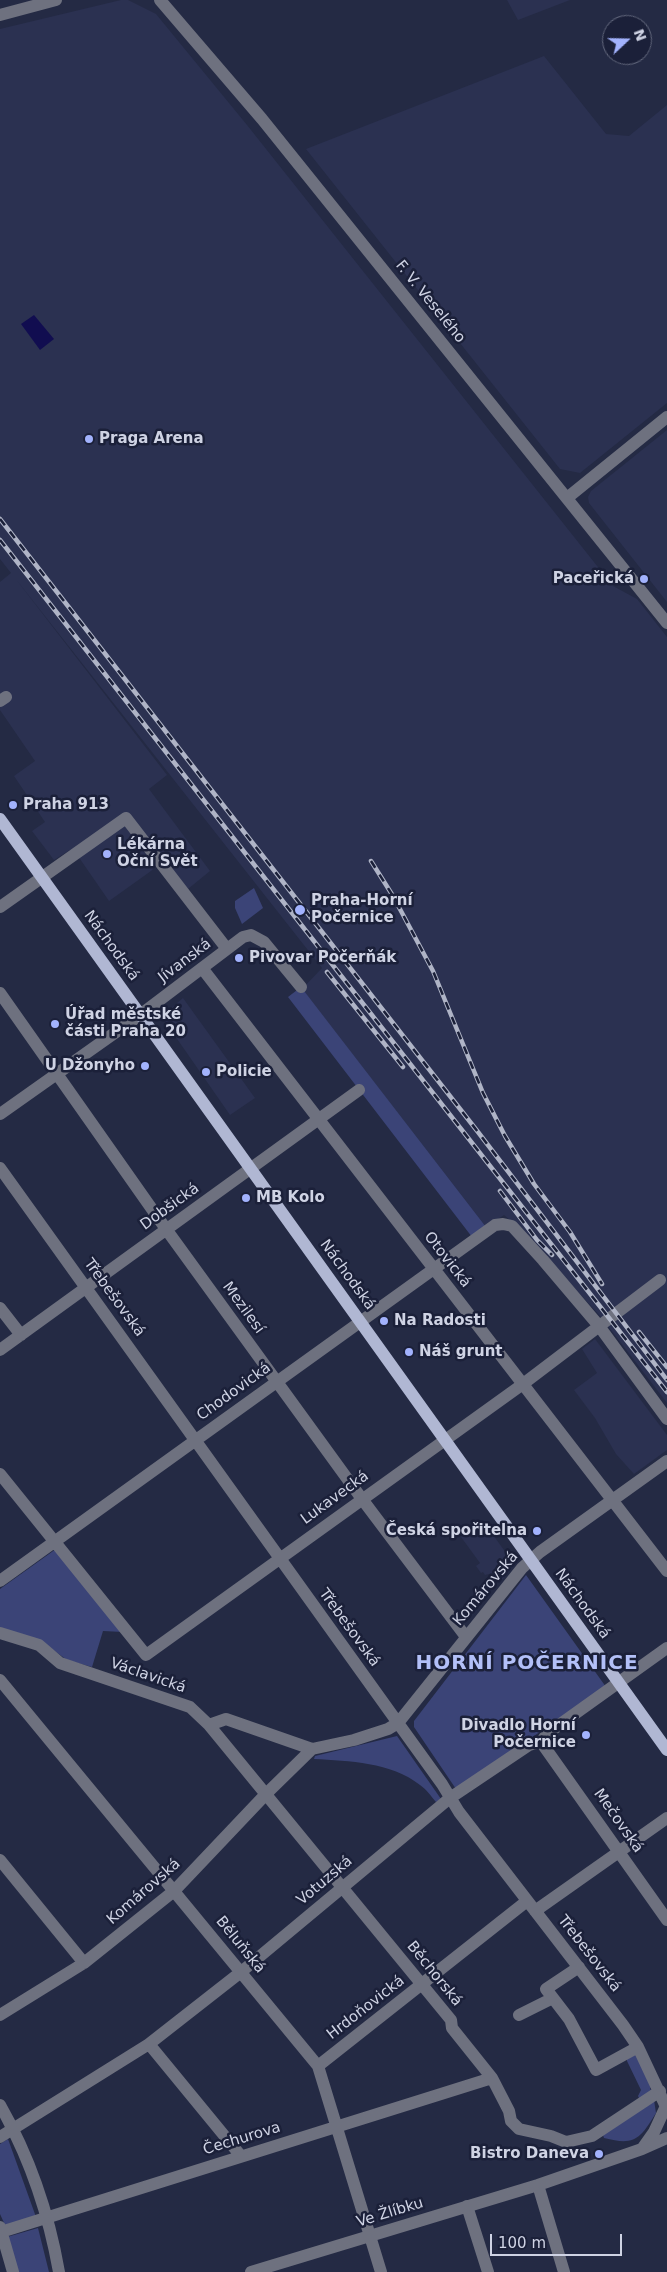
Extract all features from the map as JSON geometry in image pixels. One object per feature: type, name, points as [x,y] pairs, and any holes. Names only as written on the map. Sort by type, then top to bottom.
[{"type":"main road","name":"Náchodská","points":[[0,819],[667,1750]]},
{"type":"street","points":[[0,15],[56,0]]},
{"type":"street","name":"F. V. Veselého","points":[[163,1],[262,119],[667,624]]},
{"type":"street","points":[[567,498],[667,417]]},
{"type":"street","points":[[0,907],[126,818],[228,949]]},
{"type":"street","name":"Jívanská","points":[[0,1114],[140,1015],[243,937],[251,935],[264,942],[301,987]]},
{"type":"street","name":"Otovická","points":[[202,968],[667,1572]]},
{"type":"street","name":"Mezilesí","points":[[0,993],[58,1073],[166,1230],[362,1499],[466,1637]]},
{"type":"street","name":"Dobšická","points":[[0,1350],[358,1090]]},
{"type":"street","name":"Třebešovská","points":[[0,1168],[87,1287],[450,1798],[638,2047],[660,2091],[666,2108]]},
{"type":"street","name":"Chodovická","points":[[0,1581],[495,1225],[512,1226],[599,1326]]},
{"type":"street","name":"Lukavecká","points":[[54,1542],[146,1655],[523,1384],[660,1280]]},
{"type":"street","points":[[0,1308],[21,1335]]},
{"type":"street","points":[[599,1326],[667,1419]]},
{"type":"street","name":"Komárovská","points":[[398,1723],[466,1637],[531,1560],[667,1461]]},
{"type":"street","points":[[0,1474],[54,1542]]},
{"type":"street","name":"Václavická","points":[[0,1633],[40,1645],[60,1663],[190,1707],[209,1725]]},
{"type":"street","name":"Votuzská","points":[[0,2137],[149,2044],[241,1972],[450,1798],[529,1746],[541,1742],[548,1733],[667,1648]]},
{"type":"street","name":"Běluňská","points":[[0,1680],[318,2066],[381,2272]]},
{"type":"street","points":[[209,1725],[226,1718],[312,1749],[354,1740],[388,1729],[398,1723]]},
{"type":"street","name":"Běchorská","points":[[209,1725],[451,2020],[452,2028],[492,2078],[509,2111],[511,2121],[519,2129],[551,2136],[566,2142],[592,2136],[660,2091]]},
{"type":"street","name":"Mečovská","points":[[541,1742],[620,1851],[667,1920]]},
{"type":"street","name":"Komárovská","points":[[0,2015],[84,1963],[174,1891],[266,1794],[312,1749]]},
{"type":"street","points":[[535,1911],[667,1818]]},
{"type":"street","points":[[0,1860],[84,1963]]},
{"type":"street","name":"Hrdoňovická","points":[[318,2066],[527,1901]]},
{"type":"street","points":[[578,1967],[546,1989],[569,2019],[596,2070],[638,2047]]},
{"type":"street","points":[[519,2015],[553,1998]]},
{"type":"street","points":[[149,2044],[240,2156]]},
{"type":"street","name":"Čechurova","points":[[1,2230],[46,2218],[492,2078]]},
{"type":"street","points":[[0,2105],[14,2129],[46,2218],[59,2272]]},
{"type":"street","points":[[642,2149],[654,2132],[666,2108]]},
{"type":"street","name":"Ve Žlíbku","points":[[251,2272],[538,2184],[642,2149],[667,2138]]},
{"type":"street","points":[[538,2184],[564,2272]]},
{"type":"street","points":[[467,2206],[488,2272]]},
{"type":"street","points":[[1,2230],[13,2272]]},
{"type":"shaded area","points":[[121,0],[128,0],[156,14],[247,125],[613,586],[637,599],[667,637],[667,1403],[601,1317],[518,1227],[504,1215],[486,1227],[302,989],[322,968],[15,578],[167,775],[149,789],[210,871],[188,889],[163,859],[151,871],[109,901],[80,859],[70,850],[54,860],[32,831],[45,822],[14,776],[35,761],[0,710],[0,582],[11,573],[0,559],[0,29]]},
{"type":"shaded area","points":[[507,0],[570,0],[518,20]]},
{"type":"shaded area","points":[[544,56],[606,134],[629,136],[667,105],[667,403],[580,473],[560,469],[306,149]]},
{"type":"shaded area","points":[[34,315],[54,339],[40,350],[21,324]]},
{"type":"shaded area","points":[[667,430],[667,602],[589,503],[588,497],[591,491]]},
{"type":"shaded area","points":[[254,888],[263,908],[242,924],[235,908],[235,901]]},
{"type":"shaded area","points":[[301,987],[486,1227],[472,1237],[288,997]]},
{"type":"shaded area","points":[[183,998],[255,1098],[230,1115],[166,1023],[164,1014]]},
{"type":"shaded area","points":[[595,1339],[667,1435],[667,1450],[634,1474],[616,1454],[595,1418],[574,1390],[597,1373],[582,1349]]},
{"type":"shaded area","points":[[483,1521],[514,1564],[502,1580],[497,1572],[485,1575],[483,1572],[481,1573],[476,1566],[480,1563],[461,1537]]},
{"type":"shaded area","points":[[56,1549],[123,1632],[103,1631],[92,1667],[67,1660],[45,1644],[0,1632],[0,1589]]},
{"type":"shaded area","points":[[526,1575],[606,1687],[456,1789],[414,1727],[414,1721]]},
{"type":"shaded area","points":[[397,1736],[441,1799],[436,1802],[424,1788],[409,1777],[383,1767],[355,1762],[314,1759],[315,1756]]},
{"type":"shaded area","points":[[635,2051],[652,2086],[650,2088],[652,2093],[640,2100],[638,2096],[641,2090],[627,2061],[627,2056]]},
{"type":"shaded area","points":[[654,2100],[656,2113],[636,2138],[623,2141],[604,2138],[602,2132]]},
{"type":"shaded area","points":[[8,2139],[36,2217],[5,2225],[0,2214],[0,2144]]},
{"type":"shaded area","points":[[38,2228],[49,2272],[16,2272],[7,2237]]},
{"type":"railway","points":[[0,519],[478,1132],[667,1380]]},
{"type":"railway","points":[[0,540],[667,1392]]},
{"type":"railway","points":[[371,861],[393,896],[433,971],[483,1093],[505,1136],[534,1184],[570,1232],[602,1284]]},
{"type":"railway","points":[[327,972],[403,1067]]},
{"type":"railway","points":[[500,1191],[537,1240],[552,1255]]},
{"type":"railway","points":[[639,1332],[667,1367]]},
{"type":"place","name":"Praga Arena","points":[[89,439]]},
{"type":"place","name":"Paceřická","points":[[644,579]]},
{"type":"place","name":"Praha 913","points":[[13,805]]},
{"type":"place","name":"Lékárna Oční Svět","points":[[107,854]]},
{"type":"place","name":"Praha-Horní Počernice","points":[[300,910]]},
{"type":"place","name":"Pivovar Počerňák","points":[[239,958]]},
{"type":"place","name":"Úřad městské části Praha 20","points":[[55,1024]]},
{"type":"place","name":"U Džonyho","points":[[145,1066]]},
{"type":"place","name":"Policie","points":[[206,1072]]},
{"type":"place","name":"MB Kolo","points":[[246,1198]]},
{"type":"place","name":"Na Radosti","points":[[384,1321]]},
{"type":"place","name":"Náš grunt","points":[[409,1352]]},
{"type":"place","name":"Česká spořitelna","points":[[537,1531]]},
{"type":"place","name":"Divadlo Horní Počernice","points":[[586,1735]]},
{"type":"place","name":"Bistro Daneva","points":[[599,2154]]},
{"type":"district","name":"HORNÍ POČERNICE","points":[[527,1664]]}]
